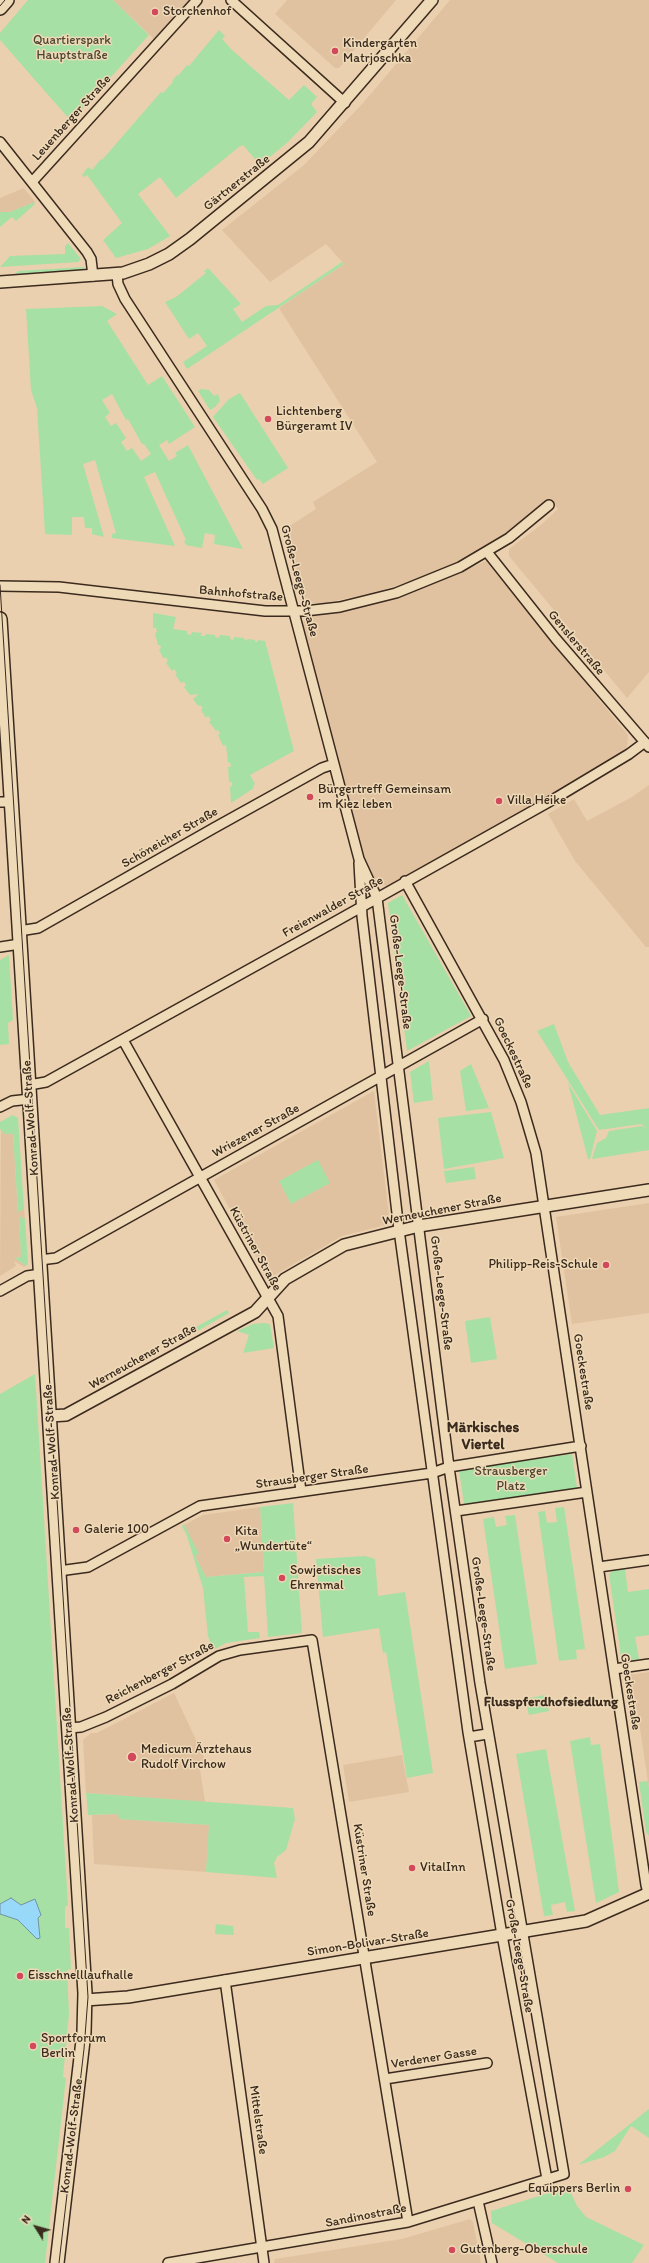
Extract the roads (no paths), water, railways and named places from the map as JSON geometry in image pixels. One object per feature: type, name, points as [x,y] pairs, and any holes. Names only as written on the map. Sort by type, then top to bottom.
[{"type":"main road","points":[[0,8],[7,0]]},
{"type":"main road","name":"Konrad-Wolf-Straße","points":[[0,620],[6,802],[20,937],[85,2000],[84,2032],[58,2263]]},
{"type":"street","name":"Leuenberger Straße","points":[[32,182],[197,0]]},
{"type":"street","points":[[231,0],[345,102]]},
{"type":"street","name":"Gärtnerstraße","points":[[0,282],[117,274],[149,264],[190,239],[300,151],[345,102],[432,0]]},
{"type":"street","points":[[0,142],[87,252],[91,259],[93,276]]},
{"type":"street","name":"Große-Leege-Straße","points":[[117,274],[120,291],[267,519],[280,554],[359,860],[377,898],[449,1467],[487,1734],[564,2174]]},
{"type":"street","name":"Bahnhofstraße","points":[[0,586],[59,587],[265,611],[294,611],[340,607],[396,593],[440,577],[488,552],[530,522],[549,505]]},
{"type":"street","name":"Genslerstraße","points":[[488,552],[508,581],[647,745]]},
{"type":"street","name":"Freienwalder Straße","points":[[29,1085],[46,1082],[124,1040],[647,745]]},
{"type":"street","name":"Schöneicher Straße","points":[[0,947],[38,928],[322,768],[334,764]]},
{"type":"street","name":"Große-Leege-Straße","points":[[359,860],[362,906],[399,1230],[469,1737],[502,1935],[547,2179]]},
{"type":"street","name":"Goeckestraße","points":[[405,882],[483,1019],[504,1060],[521,1102],[536,1153],[646,1885],[649,1893]]},
{"type":"street","name":"Wriezener Straße","points":[[40,1260],[56,1258],[483,1019]]},
{"type":"street","name":"Küstriner Straße","points":[[124,1040],[278,1316],[301,1491]]},
{"type":"street","points":[[0,1107],[12,1101],[30,1099]]},
{"type":"street","name":"Werneuchener Straße","points":[[50,1416],[66,1415],[75,1411],[255,1312],[285,1279],[344,1246],[399,1230],[419,1226],[545,1205],[649,1190]]},
{"type":"street","points":[[0,1291],[27,1276],[41,1274]]},
{"type":"street","name":"Strausberger Straße","points":[[59,1571],[88,1567],[200,1506],[432,1473],[449,1467],[581,1446]]},
{"type":"street","points":[[456,1511],[588,1492]]},
{"type":"street","points":[[599,1567],[649,1560]]},
{"type":"street","name":"Küstriner Straße","points":[[312,1640],[408,2222]]},
{"type":"street","name":"Reichenberger Straße","points":[[69,1728],[81,1728],[106,1717],[172,1684],[219,1656],[240,1650],[312,1640]]},
{"type":"street","points":[[614,1669],[649,1664]]},
{"type":"street","points":[[469,1737],[487,1734]]},
{"type":"street","name":"Simon-Bolivar-Straße","points":[[85,2000],[128,1997],[586,1921],[649,1893]]},
{"type":"street","name":"Mittelstraße","points":[[225,1980],[264,2263]]},
{"type":"street","name":"Verdener Gasse","points":[[385,2079],[487,2063]]},
{"type":"street","name":"Sandinostraße","points":[[168,2263],[408,2222],[564,2174]]},
{"type":"street","points":[[478,2201],[492,2263]]},
{"type":"water","points":[[11,1898],[21,1905],[35,1899],[41,1915],[38,1918],[40,1938],[37,1939],[18,1920],[0,1914],[0,1904]]},
{"type":"tram line","points":[[0,6],[5,0]]},
{"type":"tram line","points":[[0,585],[88,1997],[84,2049],[59,2263]]},
{"type":"place","name":"Storchenhof","points":[[155,12]]},
{"type":"place","name":"Kindergarten Matrjoschka","points":[[335,51]]},
{"type":"place","name":"Lichtenberg Bürgeramt IV","points":[[268,419]]},
{"type":"place","name":"Bürgertreff Gemeinsam im Kiez leben","points":[[310,797]]},
{"type":"place","name":"Villa Heike","points":[[499,801]]},
{"type":"place","name":"Philipp-Reis-Schule","points":[[606,1265]]},
{"type":"place","name":"Galerie 100","points":[[76,1530]]},
{"type":"place","name":"Kita „Wundertüte“","points":[[227,1539]]},
{"type":"place","name":"Sowjetisches Ehrenmal","points":[[282,1578]]},
{"type":"place","name":"Medicum Ärztehaus Rudolf Virchow","points":[[132,1757]]},
{"type":"place","name":"VitalInn","points":[[412,1868]]},
{"type":"place","name":"Eisschnelllaufhalle","points":[[20,1976]]},
{"type":"place","name":"Sportforum Berlin","points":[[33,2046]]},
{"type":"place","name":"Equippers Berlin","points":[[628,2189]]},
{"type":"place","name":"Gutenberg-Oberschule","points":[[452,2250]]},
{"type":"district","name":"Märkisches Viertel","points":[[483,1436]]},
{"type":"district","name":"Flusspferdhofsiedlung","points":[[551,1702]]},
{"type":"park label","name":"Quartierspark Hauptstraße","points":[[72,48]]},
{"type":"park label","name":"Strausberger Platz","points":[[511,1480]]}]
